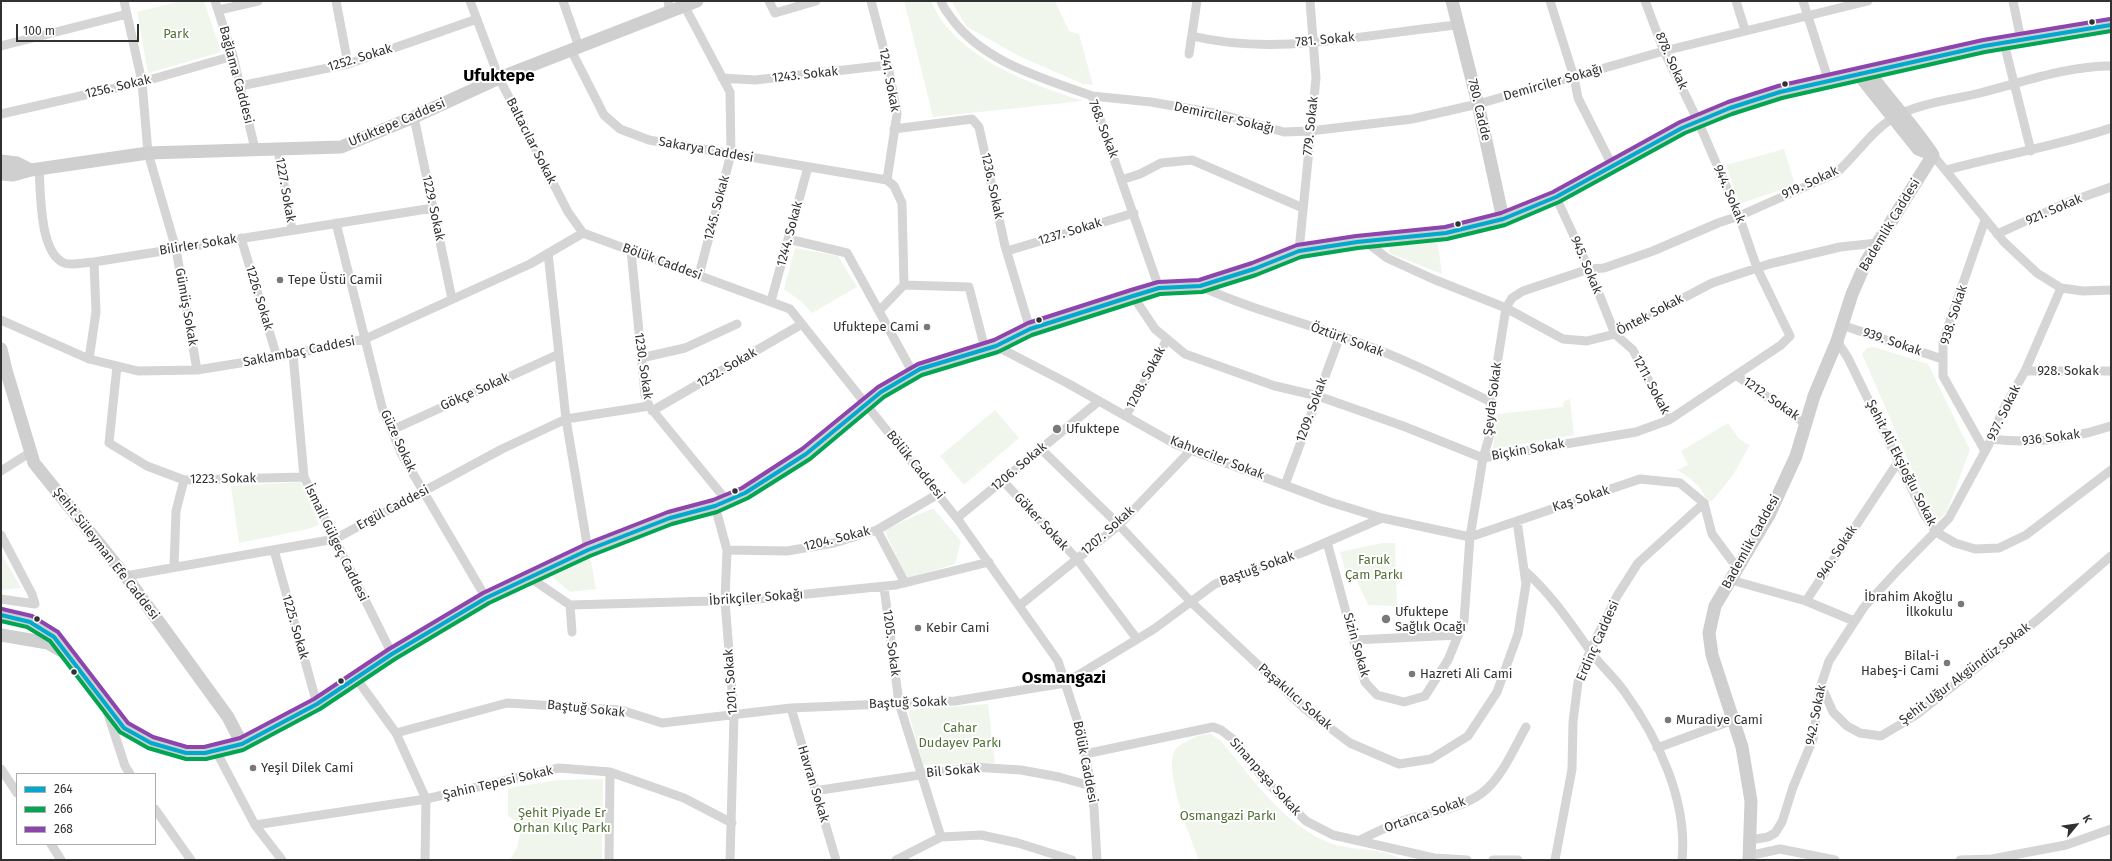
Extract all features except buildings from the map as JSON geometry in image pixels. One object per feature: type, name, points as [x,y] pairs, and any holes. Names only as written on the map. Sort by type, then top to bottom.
[{"type":"main road","name":"Ufuktepe Caddesi","points":[[1,174],[13,175],[35,169],[148,153],[341,147],[414,117],[499,78],[575,49],[669,7],[685,7],[697,1]]},
{"type":"main road","name":"780. Cadde","points":[[1452,1],[1478,104],[1503,219]]},
{"type":"main road","points":[[1,615],[29,620],[41,625],[54,637],[124,728],[151,743],[186,753],[216,751],[242,744],[317,704],[392,654],[486,598],[588,550],[670,518],[721,504],[745,493],[806,454],[881,392],[920,369],[990,348],[1030,329],[1133,296],[1159,288],[1200,286],[1254,269],[1299,251],[1446,233],[1503,219],[1556,197],[1612,165],[1698,121],[1730,108],[1780,92],[1829,82],[1911,61],[2004,43],[2111,25]]},
{"type":"main road","points":[[1864,73],[1896,116],[1923,140],[1933,155]]},
{"type":"main road","name":"Bademlik Caddesi","points":[[1749,851],[1751,801],[1742,748],[1712,655],[1709,633],[1715,606],[1769,515],[1796,456],[1814,396],[1837,341],[1858,280],[1867,260],[1933,155]]},
{"type":"main road","name":"Ufuktepe Caddesi","points":[[1,161],[35,169]]},
{"type":"main road","name":"Şehit Süleyman Efe Caddesi","points":[[1,349],[34,463],[126,576],[228,717],[242,744]]},
{"type":"main road","points":[[1,636],[48,643],[68,655]]},
{"type":"street","name":"Gümüş Sokak","points":[[124,1],[142,82],[148,153],[176,248],[197,370]]},
{"type":"street","name":"Bağlama Caddesi","points":[[215,1],[234,56],[255,149]]},
{"type":"street","points":[[219,10],[258,1]]},
{"type":"street","points":[[336,1],[348,64]]},
{"type":"street","name":"Baltacılar Sokak","points":[[470,1],[499,78],[568,212],[582,233]]},
{"type":"street","name":"Sakarya Caddesi","points":[[563,1],[575,49],[604,115],[620,129],[649,140],[887,180]]},
{"type":"street","points":[[769,1],[775,13],[816,1]]},
{"type":"street","name":"1241. Sokak","points":[[871,1],[888,65],[896,114],[887,180]]},
{"type":"street","name":"768. Sokak","points":[[941,1],[962,32],[992,56],[1042,78],[1092,96],[1159,288]]},
{"type":"street","points":[[1189,54],[1197,1]]},
{"type":"street","name":"779. Sokak","points":[[1299,251],[1316,78],[1310,1]]},
{"type":"street","points":[[1550,1],[1574,78],[1578,98],[1612,165]]},
{"type":"street","name":"878. Sokak","points":[[1645,1],[1664,51],[1698,121]]},
{"type":"street","points":[[1736,1],[1745,30]]},
{"type":"street","points":[[1803,1],[1829,82]]},
{"type":"street","name":"Demirciler Sokağı","points":[[1092,96],[1151,102],[1220,114],[1284,132],[1310,131],[1412,119],[1478,104],[1574,78],[1664,51],[1745,30],[1868,1]]},
{"type":"street","points":[[2013,1],[2021,40]]},
{"type":"street","name":"1245. Sokak","points":[[685,7],[730,92],[731,154],[699,275]]},
{"type":"street","points":[[1,46],[127,14]]},
{"type":"street","name":"1252. Sokak","points":[[240,86],[348,64],[476,19]]},
{"type":"street","name":"781. Sokak","points":[[1192,36],[1219,43],[1256,46],[1314,42],[1458,25]]},
{"type":"street","points":[[2004,43],[2031,151]]},
{"type":"street","name":"1256. Sokak","points":[[1,114],[142,82],[234,56]]},
{"type":"street","name":"1243. Sokak","points":[[722,78],[755,80],[888,65]]},
{"type":"street","name":"919. Sokak","points":[[1506,308],[1512,298],[1524,291],[1588,268],[1604,268],[1653,251],[1718,223],[1739,216],[1836,173],[1849,162],[1884,124],[1896,116],[2087,66],[2111,66]]},
{"type":"street","name":"1229. Sokak","points":[[414,117],[452,299]]},
{"type":"street","name":"1236. Sokak","points":[[894,128],[972,120],[979,127],[1007,252],[1030,329]]},
{"type":"street","name":"944. Sokak","points":[[1698,121],[1739,216],[1757,268]]},
{"type":"street","points":[[1946,170],[1990,158],[2031,151],[2073,141],[2111,128]]},
{"type":"street","name":"1227. Sokak","points":[[278,150],[292,230]]},
{"type":"street","points":[[1933,155],[1997,234],[2038,273],[2061,288],[2083,291],[2111,290]]},
{"type":"street","points":[[1121,180],[1140,174],[1161,163],[1192,160],[1303,208]]},
{"type":"street","name":"1244. Sokak","points":[[771,302],[808,167]]},
{"type":"street","name":"Bilirler Sokak","points":[[35,169],[46,241],[53,256],[65,264],[94,262],[433,208]]},
{"type":"street","points":[[879,312],[904,285],[902,203],[894,186],[887,180]]},
{"type":"street","name":"921. Sokak","points":[[1997,234],[2066,203],[2111,188]]},
{"type":"street","name":"945. Sokak","points":[[1556,197],[1588,268],[1615,334]]},
{"type":"street","name":"1237. Sokak","points":[[1007,252],[1134,213]]},
{"type":"street","name":"938. Sokak","points":[[1985,220],[1943,341],[1942,359],[1943,376],[1985,451]]},
{"type":"street","name":"Güze Sokak","points":[[336,223],[382,407],[402,455],[486,598]]},
{"type":"street","name":"Bölük Caddesi","points":[[582,233],[790,308],[957,518],[1058,660],[1083,738],[1094,808],[1097,860]]},
{"type":"street","name":"Saklambaç Caddesi","points":[[1,320],[89,359],[138,371],[197,370],[277,357],[365,339],[530,264],[582,233]]},
{"type":"street","name":"1226. Sokak","points":[[241,238],[277,357]]},
{"type":"street","points":[[788,239],[848,253],[913,373]]},
{"type":"street","name":"Öntek Sokak","points":[[1366,242],[1387,258],[1433,279],[1506,308],[1563,339],[1587,341],[1615,334],[1712,283],[1757,268],[1840,247],[1877,243]]},
{"type":"street","name":"1230. Sokak","points":[[631,250],[645,394],[651,408],[721,504]]},
{"type":"street","points":[[548,253],[566,419],[588,550]]},
{"type":"street","points":[[89,359],[96,312],[94,262]]},
{"type":"street","name":"Biçkin Sokak","points":[[1133,296],[1154,329],[1185,354],[1275,386],[1318,396],[1403,426],[1482,458],[1636,432],[1669,420],[1781,346],[1790,336],[1757,268]]},
{"type":"street","points":[[904,285],[969,287],[990,348]]},
{"type":"street","name":"Öztürk Sokak","points":[[1200,286],[1233,302],[1340,336],[1423,369],[1491,402]]},
{"type":"street","name":"937. Sokak","points":[[1936,532],[1949,518],[1985,451],[2002,412],[2025,371],[2061,288]]},
{"type":"street","name":"Şeyda Sokak","points":[[1470,537],[1482,458],[1490,434],[1491,402],[1506,308]]},
{"type":"street","points":[[641,358],[685,348],[737,324]]},
{"type":"street","name":"1232. Sokak","points":[[651,408],[802,324]]},
{"type":"street","name":"939. Sokak","points":[[1842,325],[1942,359]]},
{"type":"street","name":"1211. Sokak","points":[[1615,334],[1632,350],[1669,420]]},
{"type":"street","name":"1209. Sokak","points":[[1285,485],[1340,336]]},
{"type":"street","name":"1208. Sokak","points":[[1126,416],[1167,339]]},
{"type":"street","name":"Şehit Ali Ekşioğlu Sokak","points":[[1837,341],[1848,358],[1924,514],[1936,532],[1955,543],[1975,549],[1999,548],[2026,535],[2111,470]]},
{"type":"street","name":"Kahveciler Sokak","points":[[990,348],[1099,401],[1176,444],[1285,485],[1382,518]]},
{"type":"street","name":"İsmail Gülgeç Caddesi","points":[[293,354],[304,477],[392,654]]},
{"type":"street","name":"Gökçe Sokak","points":[[392,430],[559,354]]},
{"type":"street","name":"1223. Sokak","points":[[117,366],[109,443],[147,466],[184,480],[304,477]]},
{"type":"street","name":"928. Sokak","points":[[2025,371],[2111,371]]},
{"type":"street","name":"1212. Sokak","points":[[1736,375],[1806,424]]},
{"type":"street","name":"1206. Sokak","points":[[957,518],[1099,401]]},
{"type":"street","name":"Ergül Caddesi","points":[[126,576],[335,539],[502,449],[566,419],[651,408]]},
{"type":"street","name":"936 Sokak","points":[[1991,439],[2016,442],[2046,440],[2092,432],[2111,426]]},
{"type":"street","name":"Paşakılıcı Sokak","points":[[1041,449],[1118,525],[1191,602],[1305,709],[1350,743],[1399,764],[1431,759],[1468,736],[1497,692],[1518,634],[1526,584],[1517,521]]},
{"type":"street","name":"1207. Sokak","points":[[1019,606],[1118,525],[1191,450]]},
{"type":"street","points":[[1,471],[31,452]]},
{"type":"street","name":"940. Sokak","points":[[1806,601],[1898,462]]},
{"type":"street","name":"Kaş Sokak","points":[[1470,537],[1640,479],[1680,483],[1704,503]]},
{"type":"street","points":[[174,567],[176,511],[184,480]]},
{"type":"street","name":"Göker Sokak","points":[[1003,481],[1077,559],[1138,639]]},
{"type":"street","name":"1204. Sokak","points":[[727,550],[787,551],[834,543],[876,530],[938,494]]},
{"type":"street","points":[[1704,503],[1712,534],[1738,569]]},
{"type":"street","name":"Erdinç Caddesi","points":[[1555,860],[1572,768],[1573,722],[1578,682],[1590,651],[1617,596],[1638,562],[1704,503]]},
{"type":"street","name":"1201. Sokak","points":[[721,504],[727,550],[725,601],[734,716],[730,860]]},
{"type":"street","points":[[1382,518],[1470,537]]},
{"type":"street","name":"Baştuğ Sokak","points":[[396,733],[507,703],[621,710],[662,723],[734,716],[791,708],[955,701],[1065,684],[1138,639],[1215,584],[1327,542],[1382,518]]},
{"type":"street","points":[[876,530],[905,583]]},
{"type":"street","name":"942. Sokak","points":[[1749,851],[1775,833],[1782,822],[1793,787],[1813,739],[1820,688],[1829,661],[1864,607],[1899,568],[1936,532]]},
{"type":"street","points":[[1,535],[32,594],[35,604],[1,599]]},
{"type":"street","name":"Sizin Sokak","points":[[1327,542],[1366,682],[1377,695],[1404,702],[1425,696],[1448,660],[1464,621],[1470,537]]},
{"type":"street","name":"1225. Sokak","points":[[274,550],[317,704]]},
{"type":"street","name":"Şehit Uğur Akgündüz Sokak","points":[[1820,688],[1825,694],[1833,712],[1847,726],[1860,733],[1881,736],[1916,715],[2036,620],[2111,556]]},
{"type":"street","name":"İbrikçiler Sokağı","points":[[570,605],[725,601],[884,587],[989,562]]},
{"type":"street","points":[[1524,570],[1544,588],[1584,639],[1590,651],[1624,692],[1658,748],[1671,777],[1680,812],[1684,842],[1682,860]]},
{"type":"street","points":[[529,577],[570,605],[572,632]]},
{"type":"street","points":[[1731,580],[1806,601],[1854,621]]},
{"type":"street","name":"1205. Sokak","points":[[884,587],[899,704],[941,837]]},
{"type":"street","points":[[1354,640],[1458,635]]},
{"type":"street","points":[[356,678],[396,733],[426,800],[425,860]]},
{"type":"street","points":[[104,702],[125,766],[129,773]]},
{"type":"street","name":"Havran Sokak","points":[[791,708],[814,791],[836,860]]},
{"type":"street","points":[[1658,748],[1733,720]]},
{"type":"street","name":"Sinanpaşa Sokak","points":[[1085,754],[1213,727],[1221,730],[1234,740],[1264,779],[1306,821],[1333,835],[1434,858],[1467,860]]},
{"type":"street","name":"Ortanca Sokak","points":[[1360,840],[1408,819],[1441,812],[1462,804],[1482,793],[1495,780],[1526,727]]},
{"type":"street","points":[[216,751],[255,825],[282,860]]},
{"type":"street","name":"Bil Sokak","points":[[814,791],[920,773],[973,767],[1021,770],[1059,777],[1091,786]]},
{"type":"street","name":"Şahin Tepesi Sokak","points":[[255,825],[426,800],[559,768],[610,772],[684,798],[732,823]]},
{"type":"street","points":[[1,769],[16,792]]},
{"type":"street","points":[[609,860],[610,772]]},
{"type":"street","points":[[156,811],[188,859]]},
{"type":"street","points":[[1960,860],[1992,859],[2066,845],[2111,829]]},
{"type":"street","points":[[896,860],[941,837],[981,835],[1018,843],[1072,860]]},
{"type":"street","points":[[52,845],[62,860]]},
{"type":"street","points":[[1749,851],[1757,854],[1780,849],[1835,860]]},
{"type":"street","points":[[1493,860],[1518,860]]},
{"type":"green space","name":"Park","points":[[181,1],[204,1],[221,52],[148,73],[137,12]]},
{"type":"green space","points":[[904,1],[931,1],[942,21],[957,38],[975,53],[996,66],[1040,86],[1083,101],[933,117]]},
{"type":"green space","points":[[951,1],[1055,1],[1069,31],[1079,34],[1093,85],[1083,84],[1021,57],[967,27]]},
{"type":"green space","points":[[1784,149],[1795,185],[1742,203],[1739,202],[1726,165]]},
{"type":"green space","points":[[1437,238],[1442,274],[1389,253],[1390,245]]},
{"type":"green space","points":[[795,248],[838,256],[857,287],[812,313],[802,302],[784,289]]},
{"type":"green space","points":[[1874,347],[1928,364],[1970,450],[1947,511],[1939,520],[1934,519],[1862,354],[1867,348]]},
{"type":"green space","points":[[1570,399],[1574,435],[1493,449],[1497,414],[1563,407],[1564,401]]},
{"type":"green space","points":[[995,410],[1019,438],[964,485],[940,456]]},
{"type":"green space","points":[[1728,423],[1739,439],[1750,445],[1733,475],[1713,500],[1708,502],[1696,483],[1677,470],[1688,465],[1681,451]]},
{"type":"green space","points":[[301,482],[319,525],[308,529],[239,543],[231,486]]},
{"type":"green space","points":[[933,508],[961,541],[955,564],[907,579],[884,530]]},
{"type":"green space","name":"Faruk Çam Parkı","points":[[1382,543],[1395,543],[1397,606],[1368,605],[1356,579],[1347,577],[1340,552]]},
{"type":"green space","points":[[1,553],[21,588],[1,590]]},
{"type":"green space","points":[[590,555],[596,589],[570,592],[550,575]]},
{"type":"green space","name":"Cahar Dudayev Parkı","points":[[988,704],[995,763],[923,765],[908,710]]},
{"type":"green space","name":"Osmangazi Parkı","points":[[1211,734],[1221,741],[1257,785],[1283,812],[1313,835],[1337,845],[1380,851],[1405,860],[1199,860],[1190,837],[1175,788],[1172,760],[1176,748],[1180,745],[1198,736]]},
{"type":"green space","name":"Şehit Piyade Er Orhan Kılıç Parkı","points":[[603,779],[602,860],[510,860],[517,847],[522,825],[508,816],[508,788],[558,780]]},
{"type":"transit line","name":"268","points":[[2,609],[32,616],[58,632],[128,723],[153,737],[187,747],[204,747],[240,738],[314,699],[389,649],[483,593],[586,544],[668,512],[713,500],[742,488],[802,449],[878,387],[918,364],[994,340],[1028,323],[1131,290],[1158,282],[1199,280],[1252,263],[1297,245],[1356,236],[1445,227],[1501,213],[1553,192],[1680,122],[1728,102],[1778,86],[1983,40],[2110,19]]},
{"type":"transit line","name":"264","points":[[1,615],[30,622],[54,637],[124,728],[151,743],[186,753],[205,753],[242,744],[317,704],[392,654],[486,598],[588,550],[670,518],[715,506],[745,493],[806,454],[881,392],[920,369],[996,346],[1030,329],[1133,296],[1159,288],[1200,286],[1254,269],[1299,251],[1357,242],[1446,233],[1503,219],[1556,197],[1682,128],[1730,108],[1780,92],[1984,46],[2111,25]]},
{"type":"transit line","name":"266","points":[[1,621],[27,627],[50,641],[120,732],[148,748],[186,759],[206,759],[243,750],[320,709],[395,659],[489,603],[590,556],[672,524],[717,512],[748,498],[810,459],[884,397],[922,375],[998,352],[1032,335],[1160,294],[1202,292],[1256,275],[1301,257],[1358,248],[1447,239],[1505,225],[1559,202],[1685,133],[1732,114],[1782,98],[1985,52],[2111,31]]},
{"type":"place","name":"Tepe Üstü Camii","points":[[280,280]]},
{"type":"place","name":"Ufuktepe Cami","points":[[927,327]]},
{"type":"place","name":"Ufuktepe","points":[[1057,429]]},
{"type":"place","name":"İbrahim Akoğlu İlkokulu","points":[[1961,604]]},
{"type":"place","name":"Ufuktepe Sağlık Ocağı","points":[[1386,619]]},
{"type":"place","name":"Kebir Cami","points":[[918,628]]},
{"type":"place","name":"Bilal-i Habeş-i Cami","points":[[1947,663]]},
{"type":"place","name":"Hazreti Ali Cami","points":[[1412,674]]},
{"type":"place","name":"Muradiye Cami","points":[[1668,720]]},
{"type":"place","name":"Yeşil Dilek Cami","points":[[253,768]]},
{"type":"district","name":"Ufuktepe","points":[[499,76]]},
{"type":"district","name":"Osmangazi","points":[[1064,678]]}]
